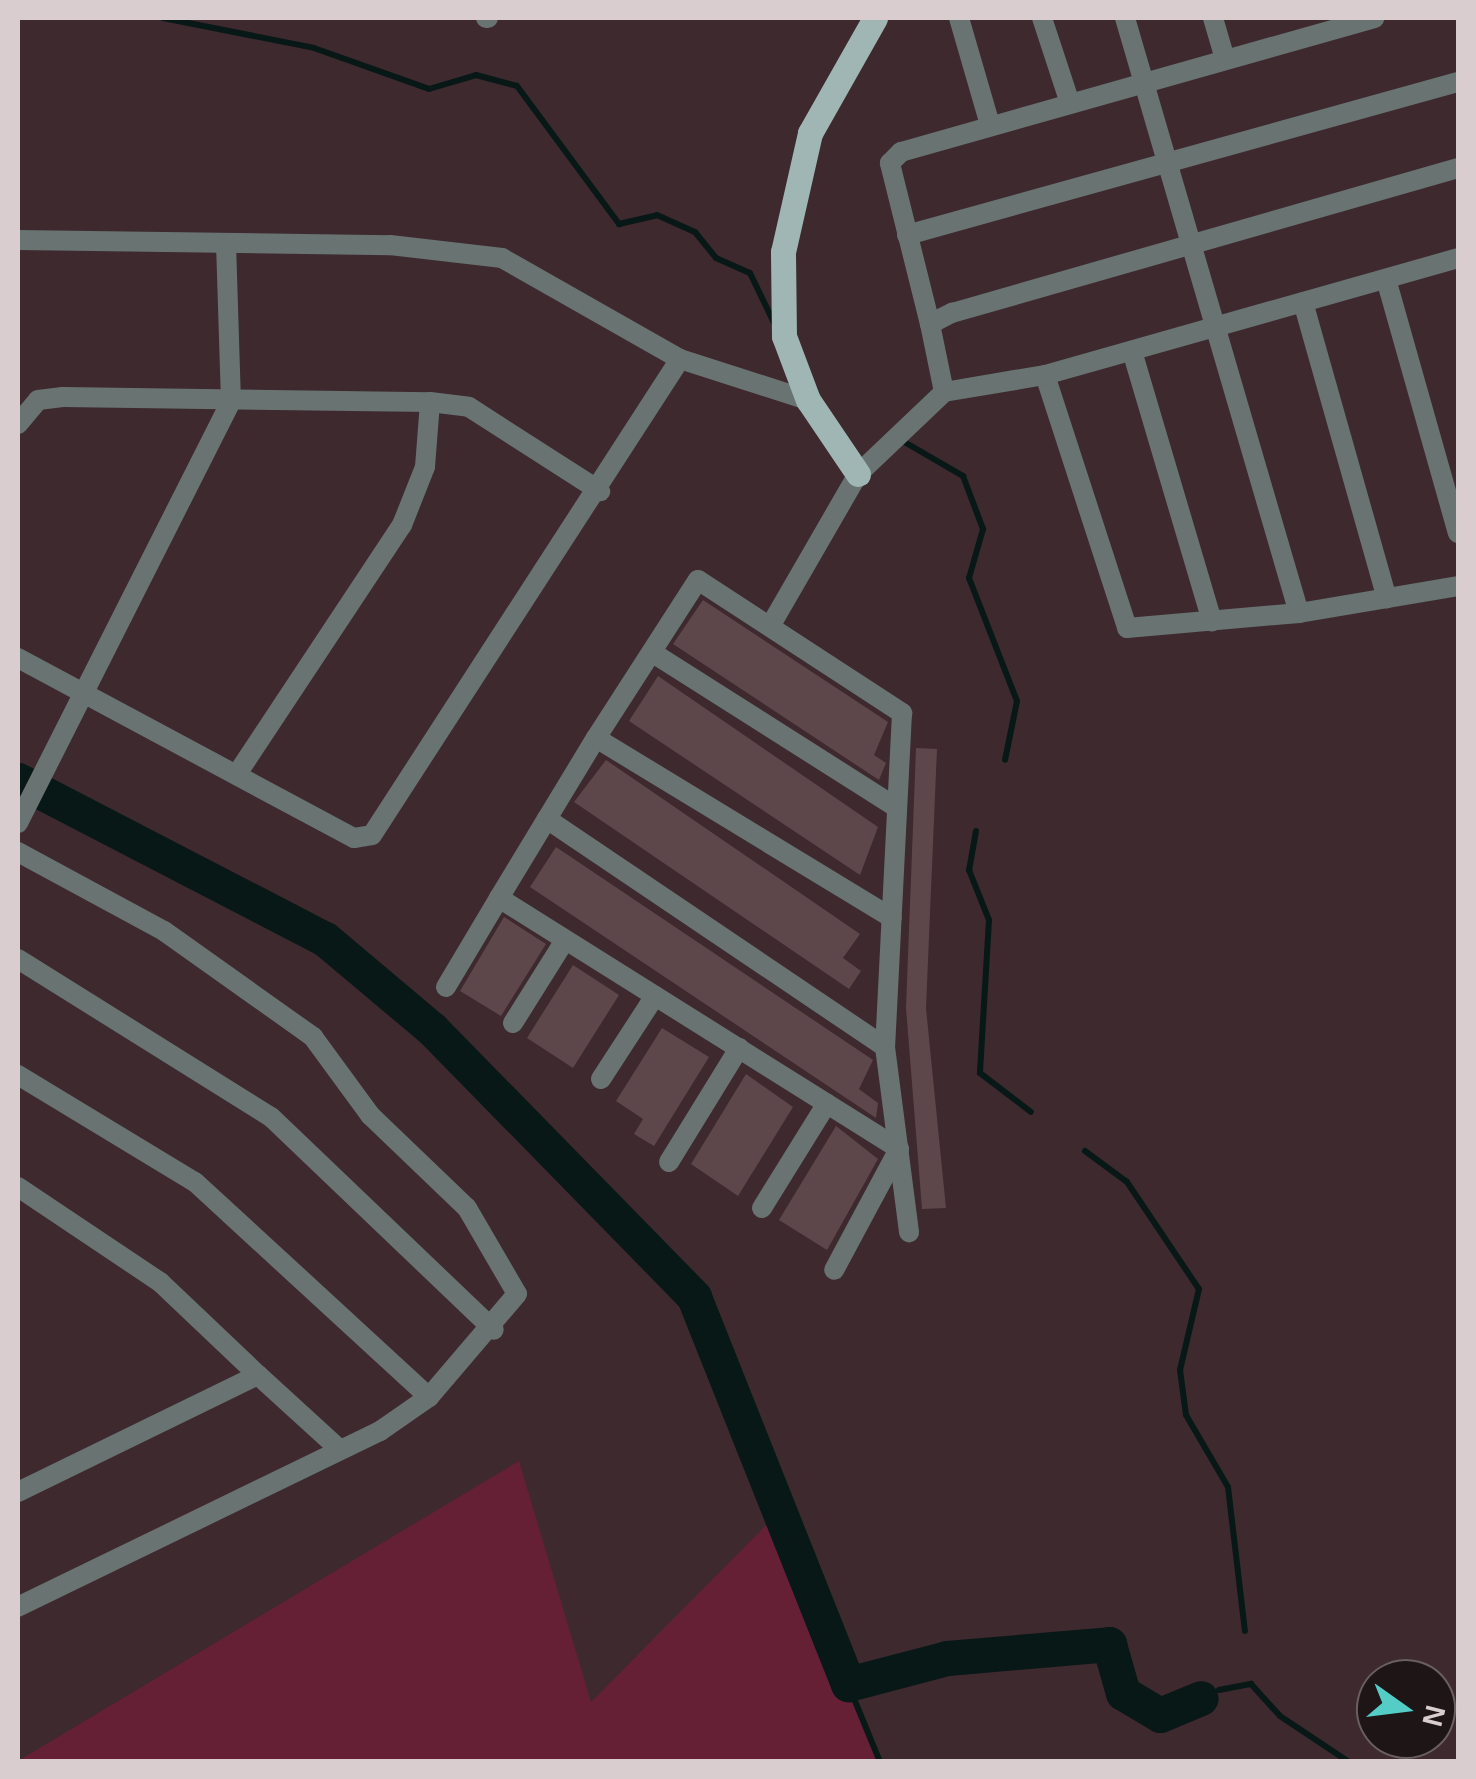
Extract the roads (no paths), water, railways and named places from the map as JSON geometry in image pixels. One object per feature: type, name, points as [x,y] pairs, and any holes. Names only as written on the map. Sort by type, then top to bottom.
[{"type":"main road","points":[[858,474],[808,400],[784,336],[790,200],[810,133],[875,18]]},
{"type":"street","points":[[959,18],[990,125]]},
{"type":"street","points":[[1042,18],[1070,103]]},
{"type":"street","points":[[1125,18],[1299,614]]},
{"type":"street","points":[[1212,18],[1225,59]]},
{"type":"street","points":[[944,392],[890,163],[990,125],[1225,59],[1303,27],[1374,18]]},
{"type":"street","points":[[907,234],[1458,82]]},
{"type":"street","points":[[930,324],[1458,168]]},
{"type":"street","points":[[18,240],[390,246],[502,258],[680,359],[808,400]]},
{"type":"street","points":[[19,820],[231,402],[226,245]]},
{"type":"street","points":[[772,623],[858,474],[944,392],[1044,375],[1458,258]]},
{"type":"street","points":[[1386,279],[1458,533]]},
{"type":"street","points":[[1303,302],[1387,598]]},
{"type":"street","points":[[1132,350],[1212,621]]},
{"type":"street","points":[[18,658],[354,838],[372,835],[600,492],[680,359]]},
{"type":"street","points":[[1044,375],[1126,628],[1299,614],[1458,586]]},
{"type":"street","points":[[18,424],[38,400],[63,397],[430,402],[468,407],[600,492]]},
{"type":"street","points":[[237,774],[402,525],[425,467],[430,402]]},
{"type":"street","points":[[446,987],[596,738],[698,580],[772,623],[902,713],[886,1046],[910,1232]]},
{"type":"street","points":[[653,653],[898,808]]},
{"type":"street","points":[[596,738],[892,918]]},
{"type":"street","points":[[547,819],[886,1046]]},
{"type":"street","points":[[18,852],[164,931],[313,1037],[370,1114],[422,1158],[495,1248],[517,1294],[494,1330],[429,1396],[339,1449],[18,1607]]},
{"type":"street","points":[[499,898],[899,1149]]},
{"type":"street","points":[[513,1023],[565,940]]},
{"type":"street","points":[[18,959],[271,1117],[494,1330]]},
{"type":"street","points":[[601,1078],[655,996]]},
{"type":"street","points":[[669,1162],[738,1048]]},
{"type":"street","points":[[18,1074],[195,1182],[429,1396]]},
{"type":"street","points":[[762,1208],[827,1103]]},
{"type":"street","points":[[834,1270],[899,1149]]},
{"type":"street","points":[[18,1187],[160,1282],[339,1449]]},
{"type":"street","points":[[18,1492],[258,1375]]},
{"type":"waterway","points":[[163,18],[314,48],[429,89],[476,75],[517,86],[619,224],[657,215],[695,232],[716,258],[750,273],[775,325]]},
{"type":"waterway","points":[[901,440],[963,476],[983,529],[969,578],[1017,701],[1005,760]]},
{"type":"waterway","points":[[18,780],[325,939],[432,1029],[694,1297],[848,1684],[947,1658],[1109,1644],[1123,1693],[1160,1715],[1201,1698]]},
{"type":"waterway","points":[[976,831],[969,870],[989,920],[980,1073],[1031,1112]]},
{"type":"waterway","points":[[1085,1151],[1127,1182],[1199,1289],[1180,1370],[1186,1415],[1228,1487],[1245,1631]]},
{"type":"waterway","points":[[848,1684],[880,1762]]},
{"type":"waterway","points":[[1219,1690],[1251,1684],[1280,1716],[1349,1762]]}]
